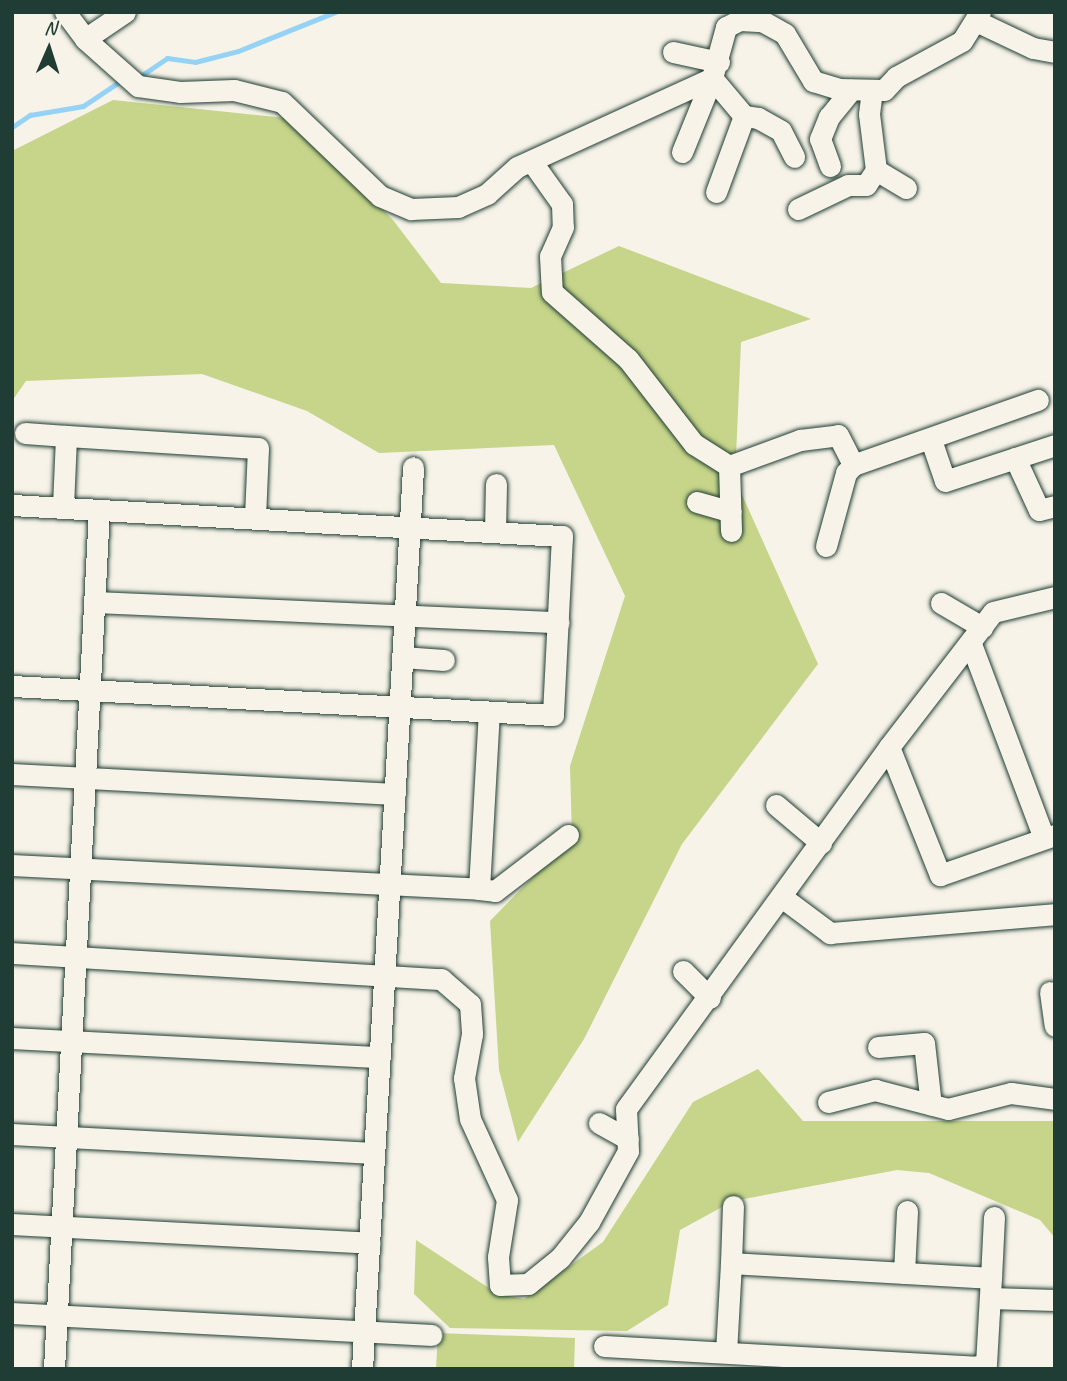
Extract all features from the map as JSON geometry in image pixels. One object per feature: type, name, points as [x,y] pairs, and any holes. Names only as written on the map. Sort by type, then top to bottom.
[{"type":"street","points":[[65,12],[85,39],[138,86],[180,92],[234,90],[282,102],[380,196],[411,209],[458,207],[487,194],[517,167],[532,162],[715,70]]},
{"type":"street","points":[[85,39],[125,12]]},
{"type":"street","points":[[682,152],[715,70],[724,20],[763,17],[785,34],[813,81],[862,90],[884,90],[896,77],[962,41],[978,17],[1033,48],[1055,52]]},
{"type":"street","points":[[673,52],[715,70],[744,116],[758,118],[780,131],[794,157]]},
{"type":"street","points":[[830,166],[820,139],[829,117],[862,90]]},
{"type":"street","points":[[798,209],[848,185],[866,185],[876,170],[869,114],[862,90]]},
{"type":"street","points":[[716,192],[744,116]]},
{"type":"street","points":[[532,162],[562,204],[563,228],[550,256],[552,292],[620,350],[694,444],[729,466]]},
{"type":"street","points":[[876,170],[906,188]]},
{"type":"street","points":[[826,546],[846,473],[853,465],[931,440],[1038,400]]},
{"type":"street","points":[[25,433],[258,448],[255,517]]},
{"type":"street","points":[[729,466],[800,440],[838,435],[853,465]]},
{"type":"street","points":[[63,506],[66,436]]},
{"type":"street","points":[[931,440],[946,481],[1055,445]]},
{"type":"street","points":[[1015,458],[1039,510],[1055,506]]},
{"type":"street","points":[[697,502],[731,521],[729,466]]},
{"type":"street","points":[[362,1369],[413,467]]},
{"type":"street","points":[[495,531],[496,484]]},
{"type":"street","points":[[12,505],[410,524],[562,536],[552,715],[12,686]]},
{"type":"street","points":[[54,1369],[99,510]]},
{"type":"street","points":[[12,953],[441,979],[470,1004],[472,1034],[464,1078],[470,1119],[507,1199],[498,1257],[500,1285],[528,1284],[560,1258],[589,1222],[628,1151],[626,1109],[783,898],[889,747],[993,612],[1055,597]]},
{"type":"street","points":[[94,602],[559,622]]},
{"type":"street","points":[[889,747],[940,874],[1050,837],[976,636],[940,603]]},
{"type":"street","points":[[402,657],[444,660]]},
{"type":"street","points":[[479,889],[489,712]]},
{"type":"street","points":[[12,774],[394,794]]},
{"type":"street","points":[[776,806],[821,843]]},
{"type":"street","points":[[12,865],[495,891],[568,835]]},
{"type":"street","points":[[783,898],[830,933],[1055,914]]},
{"type":"street","points":[[683,971],[710,998]]},
{"type":"street","points":[[1050,992],[1055,1026]]},
{"type":"street","points":[[12,1038],[380,1057]]},
{"type":"street","points":[[878,1047],[923,1043],[931,1105]]},
{"type":"street","points":[[828,1102],[875,1090],[948,1109],[1011,1093],[1030,1093],[1055,1099]]},
{"type":"street","points":[[599,1123],[628,1139]]},
{"type":"street","points":[[12,1134],[374,1153]]},
{"type":"street","points":[[726,1352],[733,1206]]},
{"type":"street","points":[[904,1273],[907,1211]]},
{"type":"street","points":[[604,1346],[671,1359],[726,1352],[916,1367],[975,1367],[986,1364],[994,1217]]},
{"type":"street","points":[[12,1224],[369,1243]]},
{"type":"street","points":[[731,1263],[904,1273],[1055,1300]]},
{"type":"street","points":[[12,1313],[431,1335]]},
{"type":"green space","points":[[113,100],[295,119],[393,220],[441,283],[531,288],[619,246],[811,319],[741,342],[735,479],[818,664],[682,844],[584,1039],[518,1142],[499,1070],[490,921],[572,837],[570,766],[625,596],[554,445],[379,453],[307,411],[202,374],[26,381],[12,401],[12,151]]},
{"type":"green space","points":[[758,1069],[803,1121],[1055,1121],[1055,1238],[1040,1220],[929,1173],[897,1170],[733,1201],[680,1230],[668,1305],[627,1331],[450,1328],[414,1294],[416,1240],[498,1294],[524,1299],[603,1242],[693,1102]]},
{"type":"green space","points":[[438,1333],[575,1338],[574,1369],[436,1369]]},
{"type":"waterway","points":[[139,77],[167,58],[195,62],[238,51],[335,12]]},
{"type":"waterway","points":[[12,127],[30,115],[83,106],[122,80]]}]
